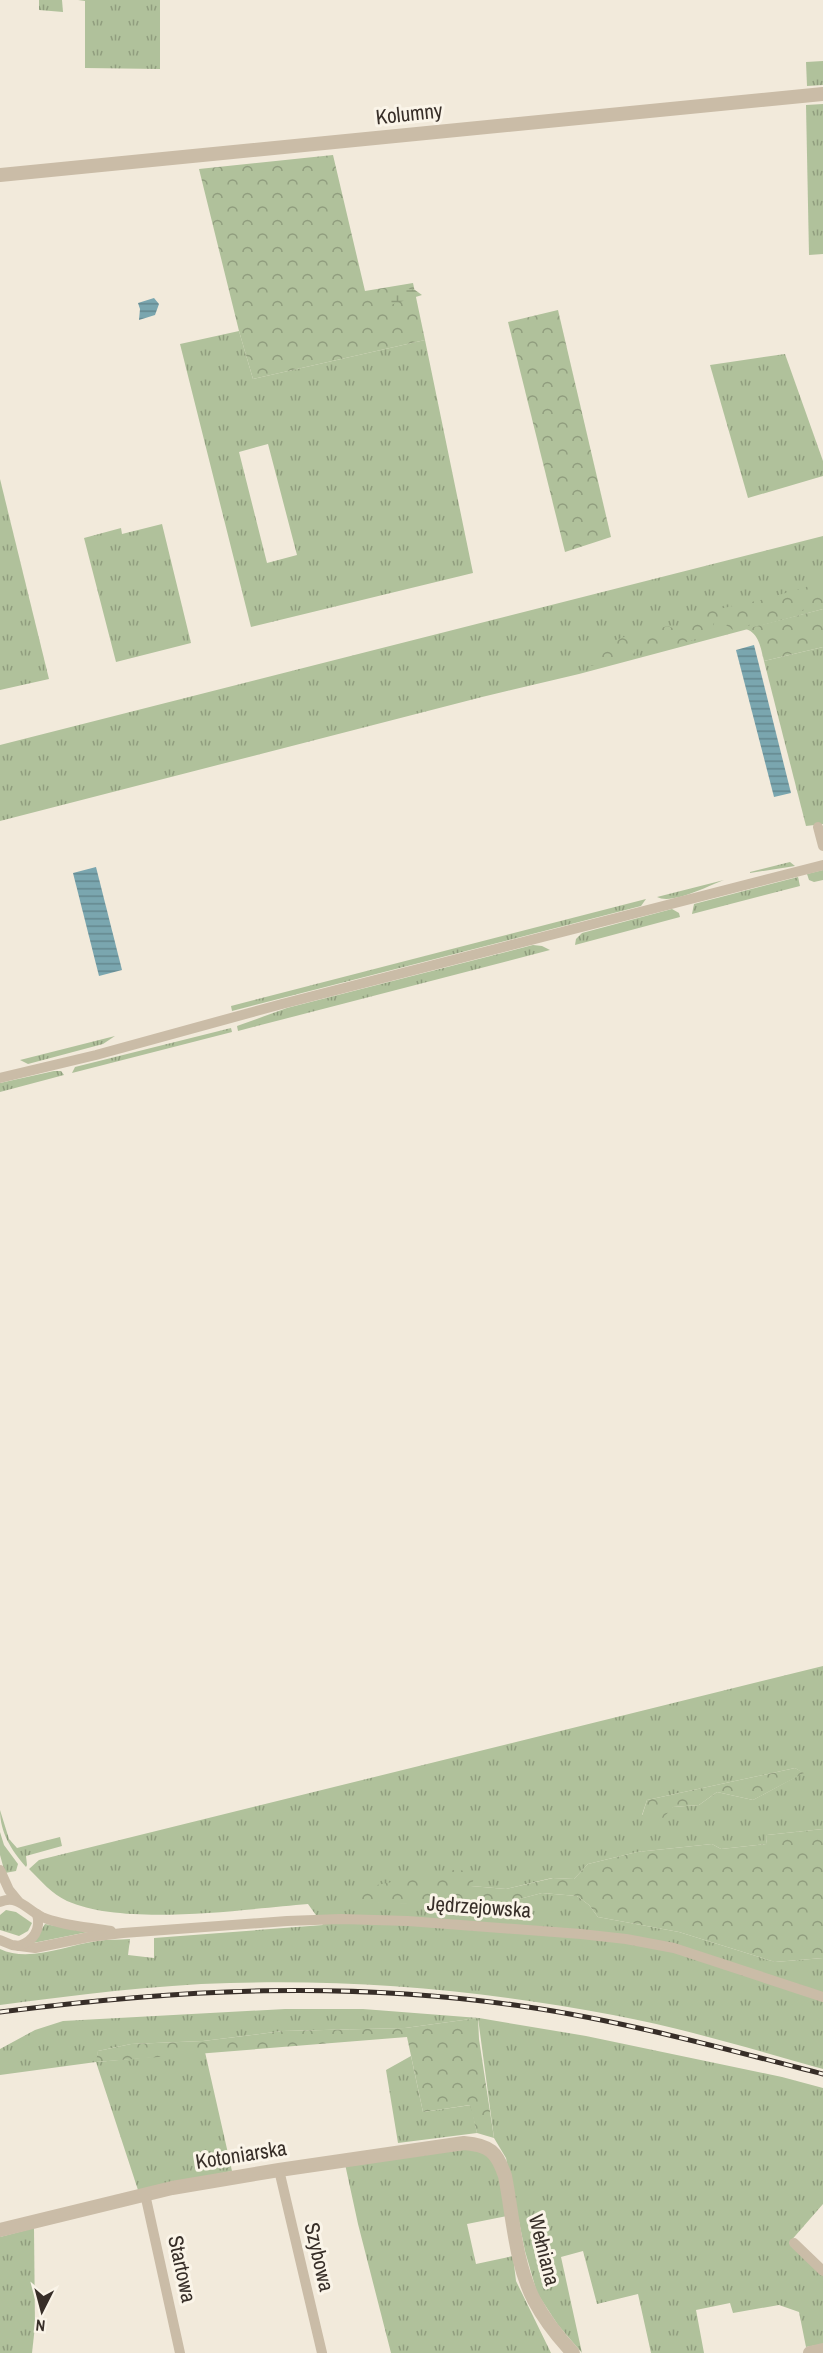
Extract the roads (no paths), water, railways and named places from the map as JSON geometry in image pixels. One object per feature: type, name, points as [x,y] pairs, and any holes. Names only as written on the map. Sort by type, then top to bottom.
[{"type":"street","name":"Kolumny","points":[[0,175],[823,94]]},
{"type":"street","points":[[818,827],[823,846]]},
{"type":"street","points":[[0,1078],[823,865]]},
{"type":"street","points":[[0,1870],[9,1890],[18,1901]]},
{"type":"street","points":[[0,1902],[11,1899],[18,1901]]},
{"type":"street","name":"Jędrzejowska","points":[[18,1901],[37,1914],[64,1923],[123,1934]]},
{"type":"street","points":[[18,1947],[26,1944],[36,1934],[37,1914]]},
{"type":"street","name":"Jędrzejowska","points":[[0,1940],[18,1947],[35,1947],[89,1937],[123,1934],[342,1919],[408,1921],[626,1939],[674,1948],[823,1997]]},
{"type":"street","name":"Kotoniarska","points":[[0,2230],[145,2194],[279,2170],[464,2143],[479,2144],[491,2150]]},
{"type":"street","name":"Wełniana","points":[[491,2150],[500,2161],[505,2176],[524,2276],[545,2319],[573,2353]]},
{"type":"street","name":"Szybowa","points":[[279,2170],[322,2353]]},
{"type":"street","name":"Startowa","points":[[145,2194],[180,2353]]},
{"type":"street","points":[[794,2243],[823,2271]]},
{"type":"street","points":[[810,2353],[823,2350]]},
{"type":"water","points":[[154,298],[159,304],[155,315],[139,320],[138,303]]},
{"type":"water","points":[[754,645],[791,793],[774,797],[736,650]]},
{"type":"water","points":[[96,867],[122,970],[99,976],[73,873]]},
{"type":"railway","points":[[0,2012],[198,1993],[264,1991],[395,1993],[528,2007],[602,2020],[823,2074]]}]
